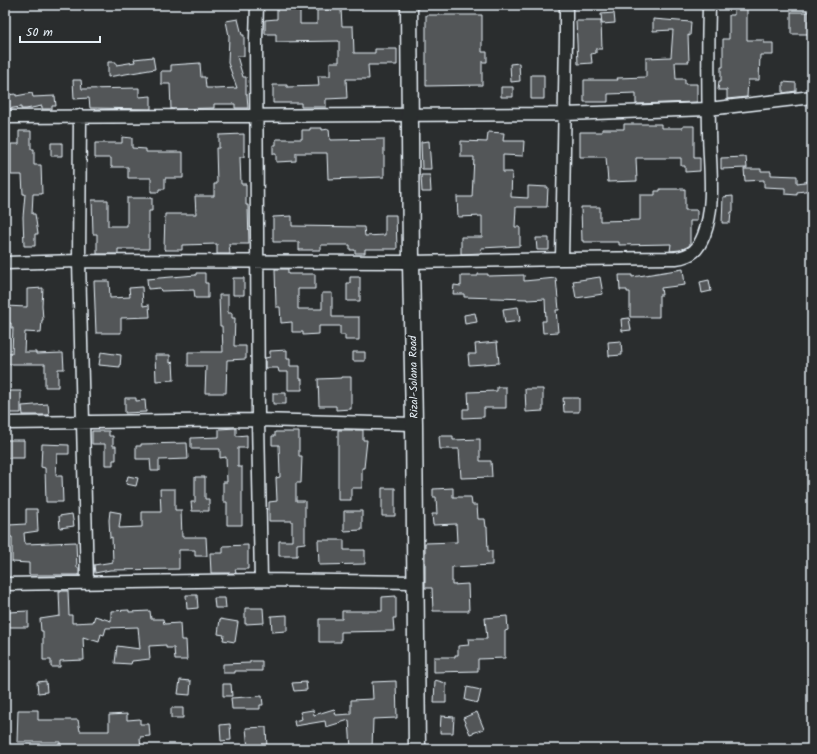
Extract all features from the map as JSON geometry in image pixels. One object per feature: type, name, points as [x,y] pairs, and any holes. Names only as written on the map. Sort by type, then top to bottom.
[{"type":"main road","name":"Rizal-Solana Road","points":[[409,5],[417,749]]},
{"type":"street","points":[[257,5],[258,420],[262,580]]},
{"type":"street","points":[[562,259],[566,5]]},
{"type":"street","points":[[5,263],[79,261],[411,262],[676,258],[691,254],[696,250],[704,235],[709,213],[709,5]]},
{"type":"street","points":[[5,118],[80,116],[565,114],[708,109],[812,97]]},
{"type":"street","points":[[80,116],[79,261],[87,583]]},
{"type":"street","points":[[5,423],[258,420],[414,424]]},
{"type":"street","points":[[5,584],[262,580],[415,582]]},
{"type":"shaded area","points":[[421,5],[564,5],[564,6],[421,9]]},
{"type":"building","points":[[277,5],[300,5],[300,24],[317,24],[317,10],[341,9],[342,26],[353,26],[354,53],[375,53],[375,49],[397,49],[397,65],[368,65],[369,79],[346,79],[347,98],[326,99],[326,107],[301,107],[301,103],[273,103],[273,85],[287,85],[287,87],[319,86],[318,76],[330,76],[330,62],[339,62],[339,41],[276,42],[276,34],[265,34],[265,20],[277,19]]},
{"type":"building","points":[[734,5],[747,5],[747,40],[764,40],[764,43],[773,43],[773,55],[760,55],[759,80],[748,80],[747,97],[727,99],[727,90],[718,90],[719,81],[721,81],[721,67],[723,67],[723,39],[729,39],[729,15],[734,15]]},
{"type":"building","points":[[791,12],[809,12],[809,34],[791,34]]},
{"type":"building","points":[[614,13],[615,23],[602,24],[601,14]]},
{"type":"building","points":[[426,15],[482,15],[482,52],[487,52],[487,62],[482,62],[482,85],[426,86]]},
{"type":"building","points":[[238,19],[242,35],[244,35],[244,56],[237,56],[243,77],[246,77],[248,108],[235,108],[235,104],[214,104],[214,108],[171,109],[170,84],[161,84],[161,71],[171,71],[171,65],[200,63],[201,77],[205,77],[206,88],[237,88],[228,63],[229,36],[226,21]]},
{"type":"building","points":[[653,19],[691,22],[690,36],[688,35],[689,62],[675,62],[676,79],[685,79],[685,84],[697,84],[697,102],[636,104],[636,93],[608,94],[608,102],[584,102],[584,80],[618,80],[617,78],[646,77],[646,58],[671,57],[673,30],[653,31]]},
{"type":"building","points":[[576,21],[601,21],[602,49],[596,49],[596,53],[591,54],[592,63],[578,64]]},
{"type":"building","points":[[153,57],[155,69],[108,77],[108,62],[116,62],[116,65],[135,62],[134,59]]},
{"type":"building","points":[[519,63],[520,81],[511,82],[510,64]]},
{"type":"building","points":[[531,75],[544,75],[544,99],[531,99]]},
{"type":"building","points":[[73,80],[81,80],[82,89],[139,88],[139,97],[151,96],[151,109],[90,108],[89,98],[74,99]]},
{"type":"building","points":[[783,82],[796,83],[796,91],[783,93]]},
{"type":"building","points":[[501,87],[513,87],[513,97],[501,97]]},
{"type":"building","points":[[32,93],[33,97],[55,96],[56,106],[52,106],[52,109],[42,109],[42,106],[26,109],[21,109],[21,107],[7,109],[5,106],[5,95],[16,94],[16,96]]},
{"type":"building","points":[[624,124],[661,124],[661,128],[683,128],[683,126],[694,126],[694,158],[700,158],[700,171],[685,172],[685,166],[681,166],[681,158],[636,158],[637,181],[608,182],[606,157],[580,157],[580,132],[602,132],[602,129],[624,129]]},
{"type":"building","points":[[310,128],[322,128],[322,130],[329,129],[330,140],[384,139],[384,177],[328,179],[327,153],[296,153],[296,161],[276,162],[276,154],[273,154],[273,145],[276,145],[276,139],[302,139],[302,130],[310,130]]},
{"type":"building","points":[[19,131],[31,131],[31,149],[34,149],[34,165],[41,165],[42,194],[33,194],[32,214],[35,214],[38,234],[35,234],[35,246],[24,246],[23,217],[25,194],[23,194],[22,175],[11,175],[11,144],[19,144]]},
{"type":"building","points":[[488,132],[504,133],[503,141],[524,141],[523,156],[503,155],[503,172],[512,172],[511,197],[528,198],[528,186],[548,187],[547,207],[516,207],[515,227],[520,227],[520,246],[481,248],[482,253],[461,254],[461,237],[482,237],[482,216],[458,217],[457,197],[472,197],[474,157],[461,157],[461,141],[487,142]]},
{"type":"building","points":[[244,134],[244,157],[240,157],[241,184],[246,184],[249,244],[229,244],[230,254],[217,254],[217,244],[182,245],[182,250],[165,250],[165,214],[196,214],[195,196],[214,196],[214,184],[217,184],[216,148],[219,148],[219,135]]},
{"type":"building","points":[[122,137],[132,138],[132,148],[146,149],[146,152],[183,152],[183,178],[165,178],[165,189],[159,189],[159,192],[151,192],[151,178],[128,178],[128,167],[111,167],[111,158],[95,158],[95,143],[122,143]]},
{"type":"building","points":[[429,141],[431,169],[422,169],[421,142]]},
{"type":"building","points":[[51,143],[62,143],[62,156],[51,156]]},
{"type":"building","points":[[746,157],[747,168],[721,169],[721,158]]},
{"type":"building","points":[[744,169],[761,169],[761,171],[771,171],[771,175],[797,176],[797,183],[812,181],[812,190],[797,192],[797,195],[785,194],[785,188],[764,187],[764,180],[745,181]]},
{"type":"building","points":[[421,175],[430,175],[431,192],[422,192]]},
{"type":"building","points":[[660,189],[685,189],[685,210],[697,210],[697,221],[690,221],[690,245],[687,247],[680,250],[670,251],[671,244],[619,245],[619,242],[582,241],[581,207],[600,207],[600,221],[640,220],[640,195],[655,195],[655,191],[660,191]]},
{"type":"building","points":[[733,196],[733,212],[731,212],[730,223],[722,223],[723,197]]},
{"type":"building","points":[[127,198],[152,198],[152,211],[149,211],[149,249],[118,249],[118,254],[97,254],[97,234],[93,234],[92,200],[108,200],[108,226],[127,226]]},
{"type":"building","points":[[385,215],[396,215],[397,249],[365,249],[365,253],[355,253],[355,250],[350,250],[350,245],[321,245],[321,250],[299,250],[299,242],[273,242],[273,217],[292,216],[292,226],[364,227],[365,236],[385,235]]},
{"type":"building","points":[[536,238],[549,238],[549,250],[537,250]]},
{"type":"building","points":[[275,269],[288,269],[288,274],[315,274],[315,289],[298,289],[298,309],[322,309],[322,293],[332,293],[332,317],[359,317],[359,340],[345,340],[345,335],[340,335],[340,326],[319,326],[319,334],[303,335],[303,332],[292,332],[292,322],[281,323],[280,307],[276,307]]},
{"type":"building","points":[[683,269],[685,285],[661,288],[662,295],[659,295],[659,317],[630,317],[630,292],[627,292],[627,290],[620,290],[619,275],[632,275],[632,277]]},
{"type":"building","points":[[196,273],[205,273],[205,283],[208,283],[208,298],[195,298],[194,290],[161,291],[160,288],[148,289],[147,279],[196,275]]},
{"type":"building","points":[[478,274],[488,274],[488,276],[524,275],[524,281],[556,278],[559,310],[556,310],[558,332],[543,333],[542,321],[546,321],[545,299],[527,300],[464,297],[464,294],[453,294],[454,285],[461,286],[461,276],[478,276]]},
{"type":"building","points":[[350,277],[360,277],[360,301],[347,301],[347,283],[350,283]]},
{"type":"building","points":[[600,277],[603,294],[576,298],[573,281]]},
{"type":"building","points":[[233,278],[244,278],[244,295],[233,295]]},
{"type":"building","points":[[709,280],[711,291],[702,293],[700,282]]},
{"type":"building","points":[[94,281],[109,281],[110,298],[130,297],[129,288],[142,287],[143,306],[149,305],[150,317],[121,318],[121,333],[96,333]]},
{"type":"building","points":[[43,288],[43,320],[41,333],[25,332],[24,352],[36,352],[36,354],[63,353],[64,369],[58,369],[58,387],[45,387],[45,364],[5,364],[5,353],[12,353],[13,328],[11,328],[11,323],[5,323],[5,306],[27,307],[27,289]]},
{"type":"building","points":[[219,295],[228,295],[228,313],[232,313],[232,318],[235,318],[234,346],[246,346],[246,359],[227,360],[226,393],[205,393],[206,366],[188,366],[188,352],[223,352]]},
{"type":"building","points":[[518,307],[520,321],[505,323],[503,309]]},
{"type":"building","points":[[475,313],[477,322],[465,324],[464,315]]},
{"type":"building","points":[[629,318],[631,330],[622,331],[621,319]]},
{"type":"building","points":[[621,341],[622,355],[609,356],[608,342]]},
{"type":"building","points":[[497,342],[499,363],[469,365],[468,354],[476,354],[475,344]]},
{"type":"building","points":[[287,350],[287,359],[290,359],[290,366],[300,366],[302,390],[288,390],[288,372],[279,372],[278,368],[265,368],[265,358],[270,357],[270,351]]},
{"type":"building","points":[[101,352],[121,355],[120,367],[99,365]]},
{"type":"building","points":[[353,352],[365,352],[365,361],[353,361]]},
{"type":"building","points":[[155,355],[170,355],[170,363],[173,362],[174,380],[156,381]]},
{"type":"building","points":[[351,377],[351,409],[336,410],[336,406],[319,406],[318,379]]},
{"type":"building","points":[[497,387],[506,387],[506,408],[484,408],[484,417],[463,418],[463,409],[469,409],[468,392],[497,391]]},
{"type":"building","points":[[525,389],[543,389],[543,411],[526,412]]},
{"type":"building","points":[[9,391],[21,391],[21,413],[9,413]]},
{"type":"building","points":[[273,393],[286,393],[286,404],[273,404]]},
{"type":"building","points":[[125,398],[136,398],[136,401],[145,400],[146,412],[125,413]]},
{"type":"building","points":[[563,398],[579,398],[579,412],[564,412]]},
{"type":"building","points":[[48,404],[49,415],[23,415],[22,406]]},
{"type":"building","points":[[236,428],[236,436],[247,435],[247,448],[238,448],[238,467],[242,467],[242,525],[227,525],[227,502],[223,502],[223,482],[227,482],[226,457],[220,458],[220,449],[191,449],[191,438],[219,437],[219,429]]},
{"type":"building","points":[[338,430],[363,430],[363,440],[367,440],[364,468],[362,468],[362,488],[351,488],[351,500],[338,500]]},
{"type":"building","points":[[92,431],[109,431],[109,436],[113,436],[113,446],[116,446],[116,460],[113,460],[113,465],[105,465],[105,444],[92,444]]},
{"type":"building","points":[[275,432],[299,432],[299,456],[302,456],[301,483],[296,483],[296,501],[305,501],[305,543],[297,544],[297,556],[279,556],[279,541],[292,541],[292,521],[269,521],[269,502],[277,501],[276,478],[280,477],[279,445],[272,445],[272,436],[275,436]]},
{"type":"building","points":[[439,436],[453,436],[453,440],[480,439],[480,461],[491,461],[492,477],[461,478],[459,449],[440,449]]},
{"type":"building","points":[[5,440],[24,440],[24,458],[5,458]]},
{"type":"building","points":[[187,443],[188,459],[159,460],[159,471],[151,471],[150,459],[136,459],[136,446],[141,446],[141,444]]},
{"type":"building","points":[[42,444],[69,445],[69,454],[57,454],[56,476],[62,476],[63,502],[46,502],[45,468],[41,467]]},
{"type":"building","points":[[128,476],[138,478],[136,486],[126,484]]},
{"type":"building","points":[[195,477],[205,477],[205,499],[209,499],[209,511],[192,511],[191,502],[195,502]]},
{"type":"building","points":[[382,488],[395,488],[395,516],[382,516]]},
{"type":"building","points":[[453,488],[453,497],[471,497],[472,505],[477,505],[478,519],[485,519],[487,527],[488,551],[492,551],[492,565],[452,567],[452,585],[468,584],[469,611],[433,611],[432,588],[425,588],[425,543],[457,542],[456,524],[433,525],[432,514],[437,514],[436,497],[433,497],[433,489]]},
{"type":"building","points":[[160,489],[175,489],[175,510],[181,510],[182,537],[206,537],[207,556],[195,556],[195,550],[179,550],[179,569],[110,570],[95,573],[94,565],[113,562],[112,537],[110,538],[110,511],[121,513],[119,528],[142,527],[142,512],[161,512]]},
{"type":"building","points":[[26,509],[37,509],[38,531],[24,533],[25,544],[76,542],[77,568],[79,568],[79,575],[29,575],[29,563],[12,562],[12,537],[10,537],[9,525],[26,524]]},
{"type":"building","points":[[344,511],[362,511],[362,530],[344,531]]},
{"type":"building","points":[[72,514],[74,526],[60,528],[59,516]]},
{"type":"building","points":[[318,540],[344,540],[344,550],[365,550],[365,564],[319,565]]},
{"type":"building","points":[[248,545],[248,569],[235,569],[236,573],[211,573],[210,553],[223,553],[223,546]]},
{"type":"building","points":[[59,591],[68,591],[69,615],[72,615],[72,623],[93,622],[95,616],[111,621],[111,611],[129,610],[129,612],[150,611],[151,619],[163,619],[164,624],[180,623],[181,640],[186,640],[187,660],[175,660],[174,648],[166,648],[166,645],[149,646],[150,659],[132,661],[131,664],[115,663],[117,646],[140,649],[138,627],[106,628],[104,635],[101,634],[99,642],[83,637],[84,660],[60,661],[60,667],[51,667],[51,660],[43,660],[43,631],[41,631],[40,619],[60,616]]},
{"type":"building","points":[[186,595],[197,595],[198,608],[187,609]]},
{"type":"building","points":[[396,596],[396,618],[393,618],[394,631],[341,632],[341,642],[319,642],[319,619],[342,619],[342,611],[382,611],[382,597]]},
{"type":"building","points":[[214,598],[225,598],[226,608],[215,608]]},
{"type":"building","points":[[245,608],[263,608],[264,623],[245,624]]},
{"type":"building","points":[[28,611],[28,627],[9,627],[9,612]]},
{"type":"building","points":[[287,615],[287,631],[272,632],[271,616]]},
{"type":"building","points":[[507,616],[508,630],[505,631],[505,658],[478,659],[478,671],[434,672],[434,657],[455,657],[455,655],[458,655],[458,646],[469,645],[468,639],[487,639],[485,618]]},
{"type":"building","points":[[220,619],[238,622],[235,642],[223,640],[224,635],[218,634]]},
{"type":"building","points":[[250,661],[262,661],[262,671],[235,671],[235,673],[223,673],[223,664],[250,663]]},
{"type":"building","points":[[180,680],[191,681],[190,695],[178,694]]},
{"type":"building","points":[[435,680],[446,683],[446,703],[434,703]]},
{"type":"building","points":[[46,681],[47,692],[38,693],[37,682]]},
{"type":"building","points":[[396,681],[397,718],[373,719],[372,749],[351,749],[349,720],[326,727],[325,721],[295,726],[294,721],[302,719],[300,712],[313,710],[314,715],[334,709],[336,715],[351,714],[351,700],[373,699],[372,682]]},
{"type":"building","points":[[306,682],[307,690],[294,691],[292,683]]},
{"type":"building","points":[[223,684],[231,684],[232,696],[223,696]]},
{"type":"building","points":[[467,687],[481,690],[478,703],[465,700]]},
{"type":"building","points":[[262,696],[263,705],[260,705],[260,709],[232,709],[231,698]]},
{"type":"building","points":[[171,708],[183,708],[183,718],[171,718]]},
{"type":"building","points":[[18,710],[38,710],[38,720],[78,720],[80,731],[109,731],[109,715],[127,714],[127,720],[140,719],[140,724],[149,724],[150,736],[140,737],[141,749],[60,749],[60,742],[17,742]]},
{"type":"building","points":[[477,712],[484,729],[470,734],[463,718]]},
{"type":"building","points":[[441,716],[454,717],[453,733],[440,733]]},
{"type":"building","points":[[230,724],[231,740],[221,741],[220,725]]},
{"type":"building","points":[[266,727],[267,749],[248,749],[246,728]]}]
